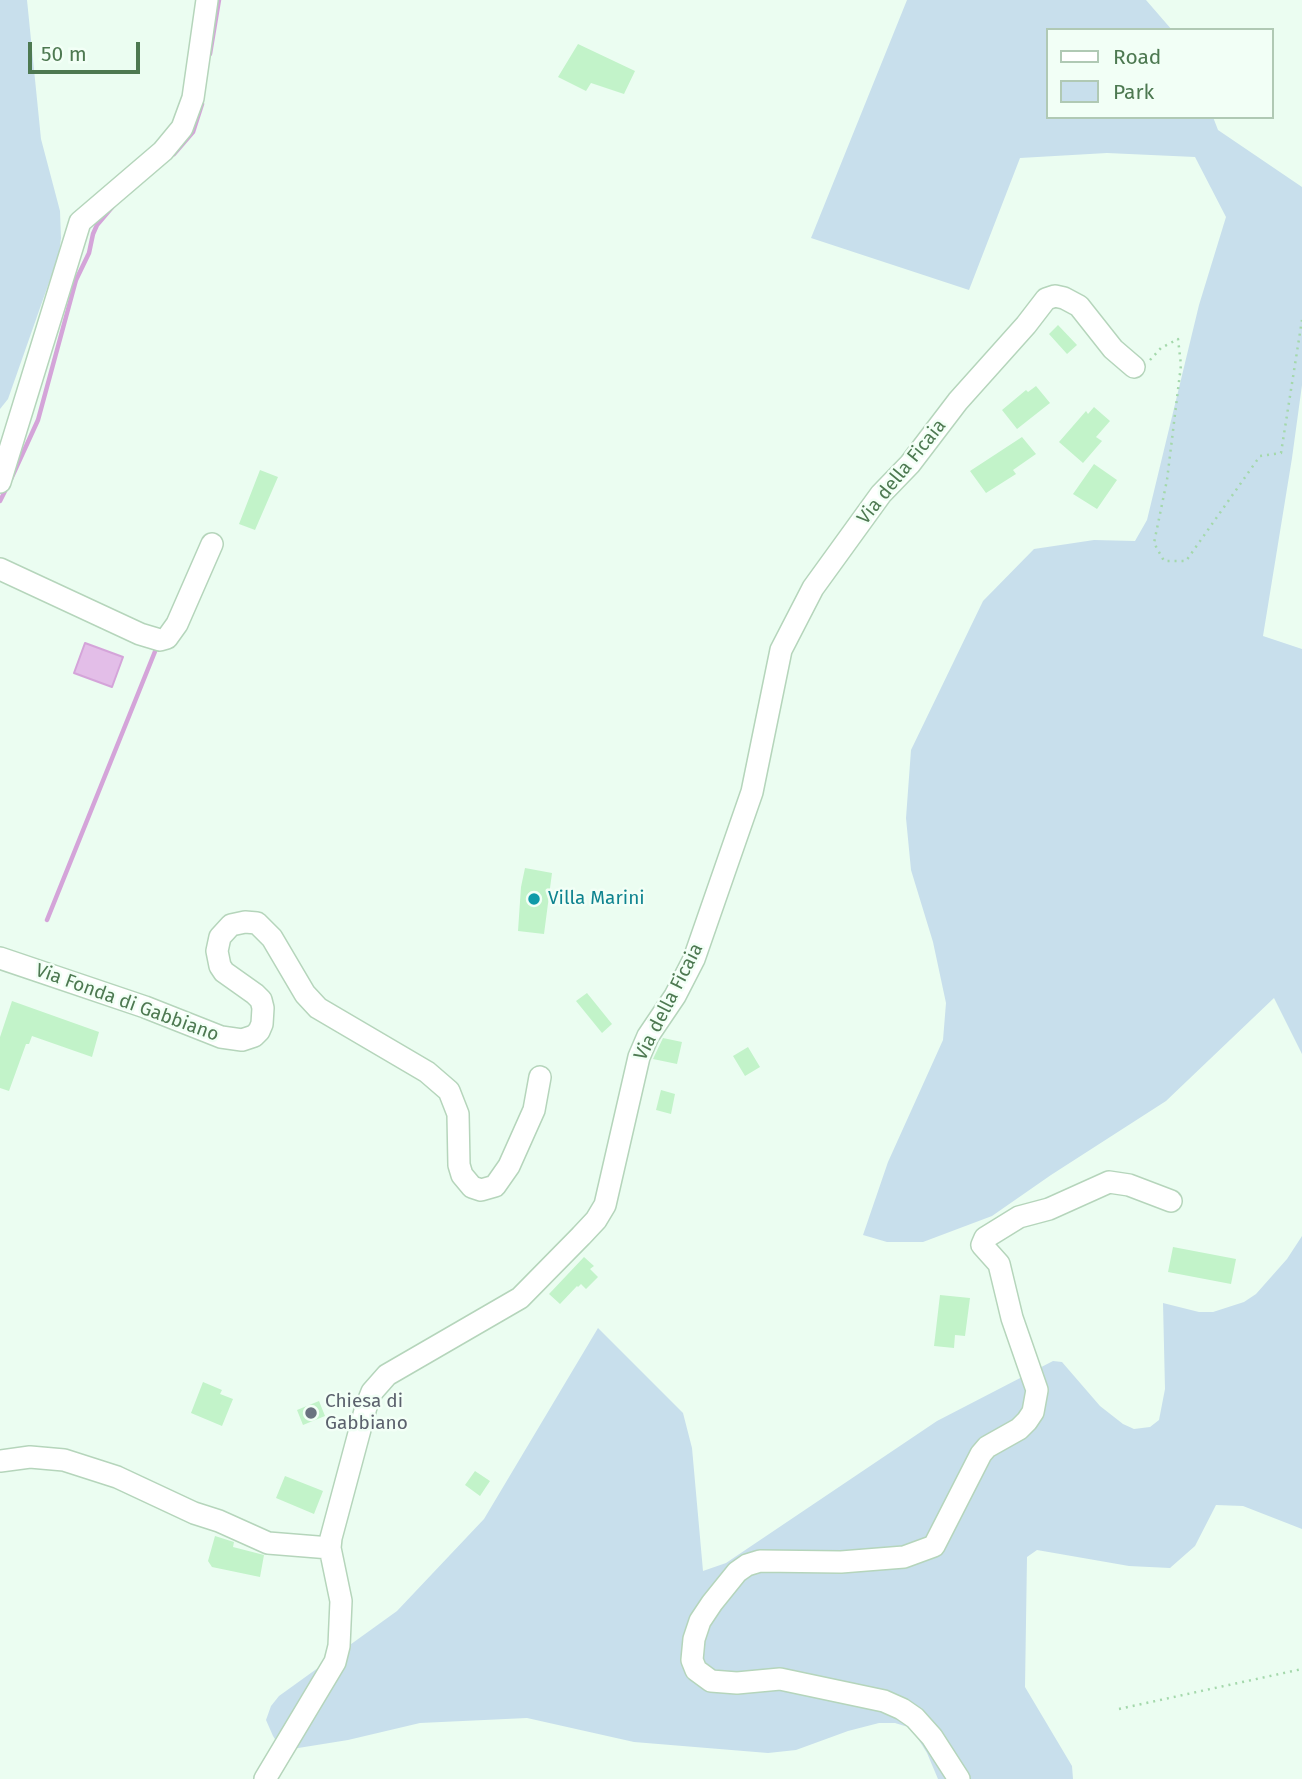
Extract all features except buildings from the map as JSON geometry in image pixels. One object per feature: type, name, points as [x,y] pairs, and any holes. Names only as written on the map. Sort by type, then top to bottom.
[{"type":"street","points":[[0,482],[80,222],[163,151],[182,128],[193,98],[207,0]]},
{"type":"street","name":"Via della Ficaia","points":[[265,1779],[335,1662],[339,1646],[341,1601],[330,1548],[333,1526],[366,1407],[379,1383],[520,1298],[581,1236],[605,1205],[639,1057],[648,1036],[675,996],[694,959],[752,792],[781,650],[821,574],[881,494],[910,464],[958,401],[1046,299],[1055,296],[1079,306],[1112,349],[1135,367]]},
{"type":"street","points":[[0,569],[140,634],[160,640],[167,638],[177,624],[212,544]]},
{"type":"street","name":"Via Fonda di Gabbiano","points":[[0,958],[145,1007],[221,1037],[242,1040],[259,1031],[262,1024],[261,1000],[225,972],[220,966],[216,951],[220,937],[231,925],[257,923],[272,938],[305,995],[318,1008],[435,1077],[449,1091],[458,1114],[459,1165],[462,1175],[472,1187],[481,1190],[495,1186],[509,1166],[534,1110],[540,1077]]},
{"type":"street","points":[[959,1779],[932,1737],[915,1718],[884,1701],[780,1679],[737,1683],[711,1681],[696,1670],[692,1660],[694,1639],[700,1621],[737,1572],[747,1565],[760,1561],[841,1562],[904,1557],[934,1546],[981,1454],[987,1447],[1019,1429],[1027,1421],[1033,1412],[1037,1390],[1012,1318],[999,1264],[982,1245],[985,1238],[1019,1217],[1049,1209],[1109,1182],[1117,1181],[1139,1188],[1171,1202]]},
{"type":"street","points":[[0,1461],[30,1457],[73,1462],[117,1477],[194,1513],[268,1543],[330,1548]]},
{"type":"path","points":[[1135,367],[1144,366],[1161,348],[1178,339],[1181,365],[1167,480],[1154,543],[1164,561],[1186,561],[1260,456],[1281,453],[1302,320]]},
{"type":"path","points":[[1119,1709],[1302,1669]]},
{"type":"green space","points":[[0,0],[27,0],[41,139],[60,211],[61,238],[59,254],[8,399],[0,409]]},
{"type":"green space","points":[[907,0],[1146,0],[1170,28],[1046,28],[1046,119],[1214,119],[1218,130],[1302,187],[1302,385],[1263,636],[1302,649],[1302,1054],[1274,998],[1166,1101],[992,1216],[923,1242],[887,1242],[863,1235],[888,1162],[943,1040],[946,1003],[933,942],[911,870],[906,818],[911,750],[983,601],[1034,549],[1094,540],[1135,541],[1147,520],[1199,305],[1226,217],[1195,157],[1107,153],[1020,158],[969,290],[811,238]]},
{"type":"green space","points":[[1302,1236],[1302,1529],[1243,1506],[1216,1505],[1195,1546],[1170,1568],[1129,1566],[1037,1550],[1027,1557],[1025,1687],[1072,1766],[1073,1779],[938,1779],[917,1737],[908,1727],[895,1723],[879,1723],[796,1750],[768,1753],[634,1742],[527,1718],[420,1723],[348,1740],[292,1749],[278,1744],[273,1736],[266,1720],[271,1706],[279,1696],[397,1611],[484,1519],[598,1328],[683,1413],[692,1448],[703,1571],[726,1563],[937,1421],[1053,1361],[1062,1362],[1100,1406],[1123,1424],[1134,1429],[1150,1427],[1159,1420],[1165,1389],[1163,1303],[1199,1312],[1213,1312],[1244,1302],[1256,1294],[1287,1259]]},
{"type":"shaded area","points":[[85,643],[123,657],[112,687],[74,673]]},
{"type":"waterway","points":[[210,54],[219,0]]},
{"type":"waterway","points":[[174,154],[193,132],[202,104]]},
{"type":"waterway","points":[[11,479],[38,420],[76,280],[89,253],[93,234],[114,205]]},
{"type":"waterway","points":[[0,501],[7,487]]},
{"type":"waterway","points":[[47,920],[156,649]]},
{"type":"place","name":"Villa Marini","points":[[534,899]]},
{"type":"place","name":"Chiesa di Gabbiano","points":[[311,1413]]}]
